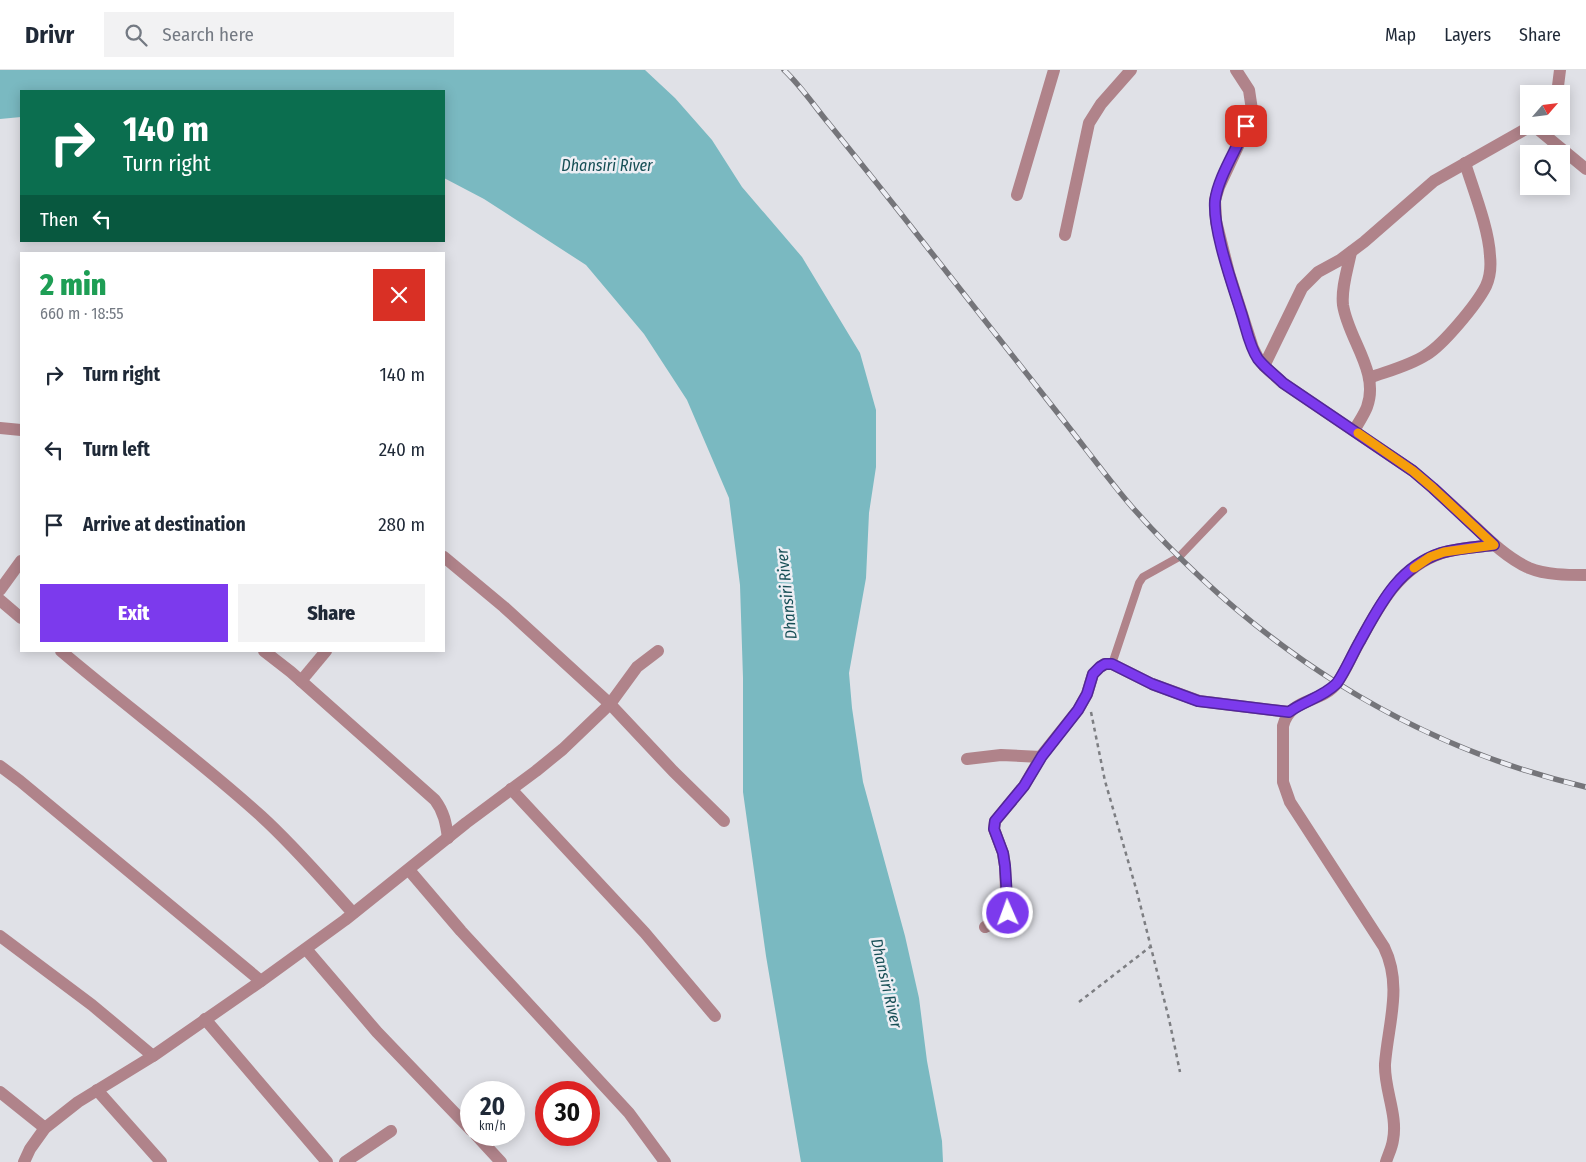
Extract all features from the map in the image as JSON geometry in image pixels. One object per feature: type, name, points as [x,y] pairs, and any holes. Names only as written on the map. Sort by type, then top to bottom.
[{"type":"street","points":[[1017,195],[1054,70]]},
{"type":"street","points":[[1065,235],[1089,123],[1101,104],[1131,70]]},
{"type":"street","points":[[1236,70],[1249,90],[1252,110],[1219,187],[1215,200],[1216,221],[1229,273],[1249,337],[1258,358],[1283,383],[1420,477],[1494,545],[1529,568],[1551,573],[1586,575]]},
{"type":"street","points":[[1558,85],[1560,70]]},
{"type":"street","points":[[1264,366],[1302,288],[1318,272],[1351,252],[1389,222],[1434,181],[1520,133]]},
{"type":"street","points":[[1543,135],[1586,169]]},
{"type":"street","points":[[1369,378],[1411,363],[1436,348],[1450,334],[1486,285],[1490,270],[1487,236],[1465,163]]},
{"type":"street","points":[[1351,252],[1343,303],[1348,324],[1371,386],[1367,408],[1354,431]]},
{"type":"street","points":[[0,428],[20,430]]},
{"type":"street","points":[[1386,1162],[1394,1140],[1385,1064],[1393,1016],[1394,992],[1390,958],[1285,792],[1283,782],[1283,726],[1285,717],[1289,712],[1297,706],[1319,696],[1336,684],[1384,598],[1399,580],[1430,557],[1444,552],[1494,545]]},
{"type":"street","points":[[445,559],[504,608],[610,704],[673,771],[724,821]]},
{"type":"street","points":[[0,590],[20,563]]},
{"type":"street","points":[[0,600],[20,617]]},
{"type":"street","points":[[24,1162],[30,1149],[45,1128],[78,1102],[154,1056],[306,949],[536,772],[610,704],[637,666],[658,651]]},
{"type":"street","points":[[62,652],[213,774],[263,818],[353,913]]},
{"type":"street","points":[[265,652],[301,681],[435,800],[442,809],[446,820],[448,838]]},
{"type":"street","points":[[301,681],[325,652]]},
{"type":"street","points":[[985,927],[1002,919],[1008,913],[1005,866],[1003,853],[994,829],[995,821],[1024,786],[1041,757],[1078,710],[1087,694],[1093,674],[1100,667],[1105,664],[1112,664],[1152,684],[1198,701],[1289,712]]},
{"type":"street","points":[[967,759],[1001,755],[1041,757]]},
{"type":"street","points":[[0,766],[261,981]]},
{"type":"street","points":[[511,790],[645,932],[715,1016]]},
{"type":"street","points":[[409,870],[461,931],[629,1113],[665,1162]]},
{"type":"street","points":[[0,936],[92,1005],[154,1056]]},
{"type":"street","points":[[306,949],[377,1032],[460,1119]]},
{"type":"street","points":[[205,1019],[327,1162]]},
{"type":"street","points":[[97,1090],[162,1162]]},
{"type":"street","points":[[0,1092],[45,1128]]},
{"type":"street","points":[[345,1162],[391,1131]]},
{"type":"street","points":[[486,1146],[500,1162]]},
{"type":"lane","points":[[1112,664],[1139,583],[1143,577],[1179,557],[1222,511]]},
{"type":"path","points":[[1087,694],[1105,781],[1137,892],[1169,1019],[1180,1072]]},
{"type":"path","points":[[1079,1002],[1150,946]]},
{"type":"water","name":"Dhansiri River","points":[[0,70],[645,70],[675,98],[712,140],[742,187],[802,257],[860,353],[876,410],[876,467],[869,513],[866,578],[849,673],[852,708],[863,782],[905,936],[919,998],[927,1061],[942,1141],[943,1162],[801,1162],[766,956],[743,792],[743,678],[740,585],[729,498],[687,400],[644,334],[586,265],[484,199],[445,179],[445,90],[20,90],[20,117],[0,119]]},
{"type":"railway","points":[[784,70],[884,192],[1132,507],[1179,557],[1229,603],[1282,645],[1337,683],[1395,716],[1456,745],[1520,769],[1586,787]]},
{"type":"slow traffic","points":[[1358,433],[1413,471],[1494,545],[1444,552],[1430,557],[1414,568]]},
{"type":"route","points":[[1008,913],[1005,866],[1003,853],[994,829],[995,821],[1019,793],[1042,756],[1078,710],[1087,694],[1093,674],[1100,667],[1105,664],[1112,664],[1152,684],[1198,701],[1289,712],[1297,706],[1319,696],[1336,684],[1384,598],[1399,580],[1430,557],[1444,552],[1494,545],[1413,471],[1283,383],[1258,358],[1249,337],[1229,273],[1216,221],[1215,200],[1219,187],[1246,126]]}]
